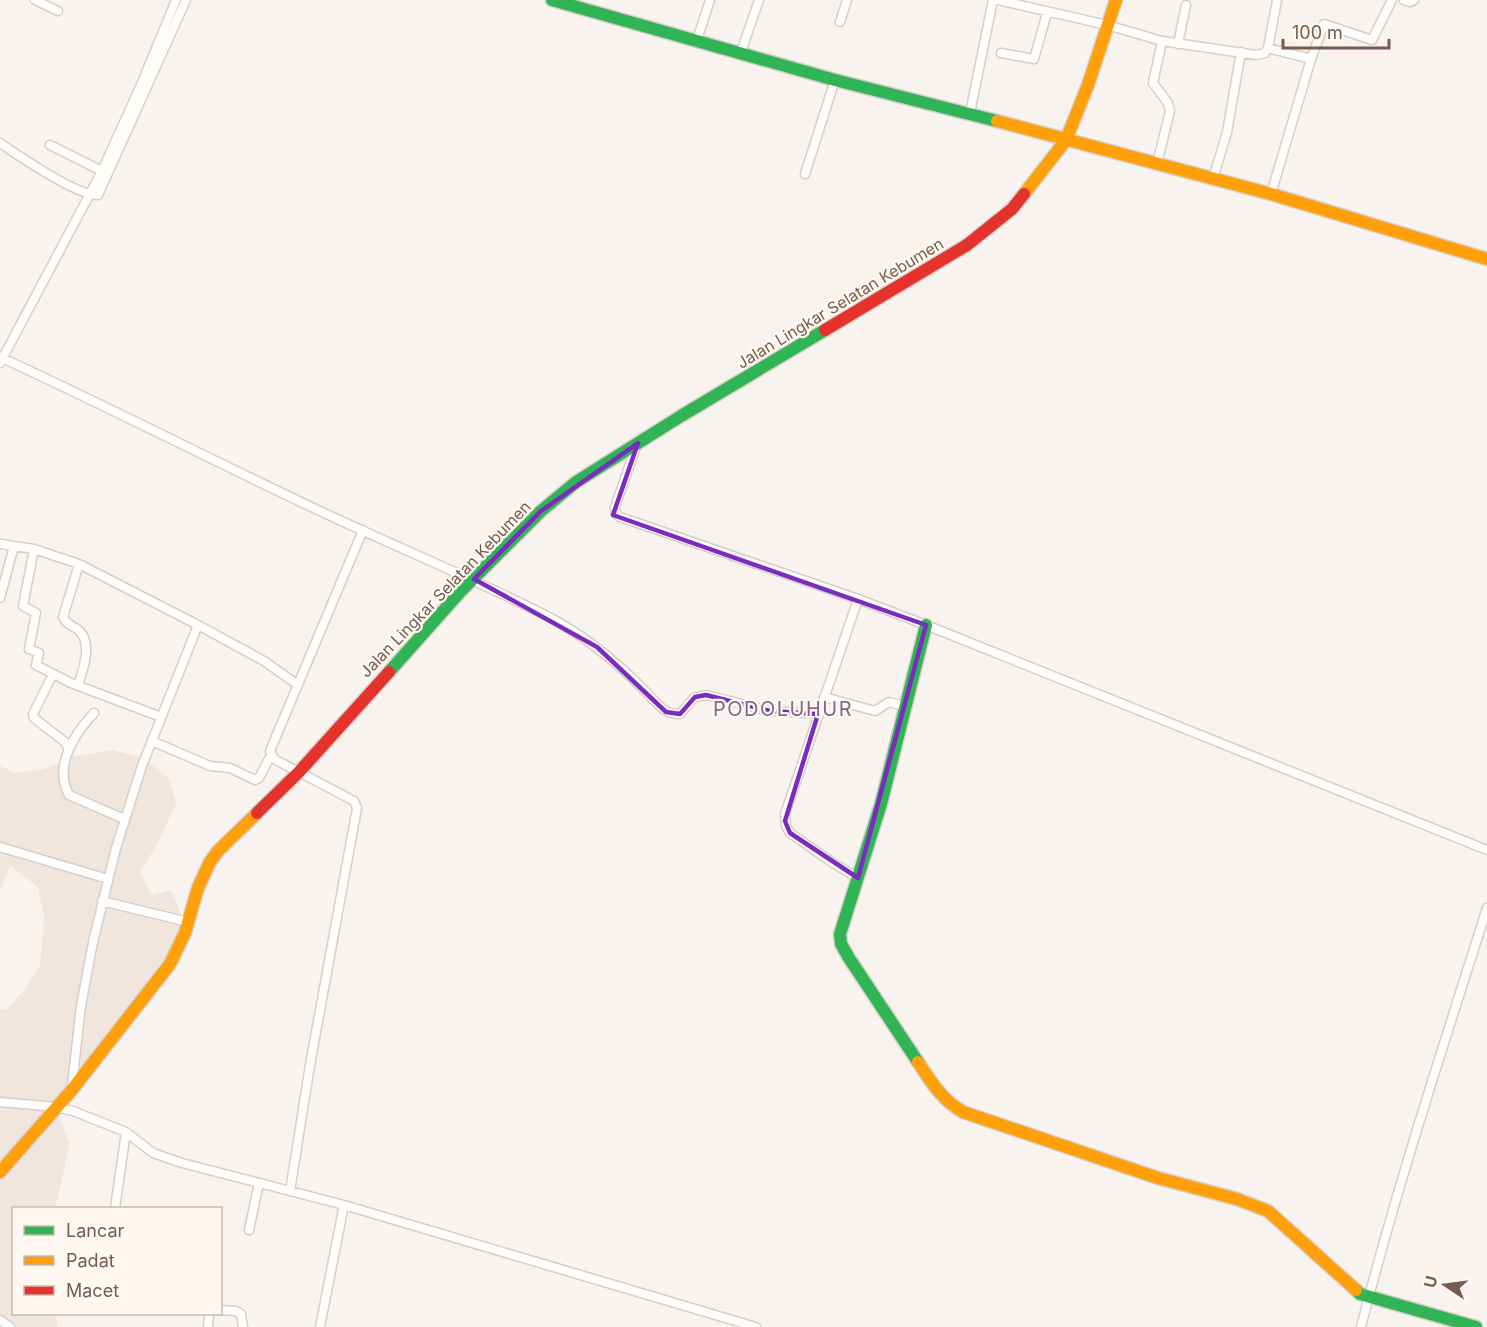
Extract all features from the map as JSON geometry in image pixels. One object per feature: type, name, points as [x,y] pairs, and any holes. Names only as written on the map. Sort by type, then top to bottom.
[{"type":"main road","points":[[552,0],[578,4],[836,80],[970,113],[1064,144],[1157,164],[1271,194],[1487,259]]},
{"type":"main road","name":"Jalan Lingkar Selatan Kebumen","points":[[0,1172],[71,1091],[170,964],[185,933],[198,888],[210,862],[218,851],[299,772],[460,592],[541,511],[576,482],[638,443],[968,245],[1012,209],[1064,144],[1085,93],[1116,0]]},
{"type":"main road","points":[[926,625],[887,783],[840,934],[841,944],[937,1091],[952,1106],[982,1119],[1158,1178],[1237,1199],[1268,1211],[1360,1294],[1476,1327]]},
{"type":"street","points":[[34,0],[58,11]]},
{"type":"street","points":[[697,40],[710,0]]},
{"type":"street","points":[[741,52],[759,0]]},
{"type":"street","points":[[840,22],[847,0]]},
{"type":"street","points":[[970,113],[993,0]]},
{"type":"street","points":[[998,0],[1107,25],[1162,41],[1261,55],[1268,48],[1277,0]]},
{"type":"street","points":[[1271,194],[1323,24],[1372,40],[1392,0]]},
{"type":"street","points":[[1404,0],[1410,2],[1414,0]]},
{"type":"street","points":[[177,4],[102,171],[1,360],[361,534],[472,580],[550,617],[597,646],[617,662],[666,712],[680,714],[694,698],[706,695],[770,711],[818,714]]},
{"type":"street","points":[[0,143],[24,160],[90,194],[96,195],[100,192],[177,4]]},
{"type":"street","points":[[1178,44],[1186,6]]},
{"type":"street","points":[[1001,53],[1035,58],[1047,13]]},
{"type":"street","points":[[1157,164],[1170,111],[1168,104],[1153,82],[1162,41]]},
{"type":"street","points":[[1268,48],[1311,59]]},
{"type":"street","points":[[1213,179],[1227,132],[1241,52]]},
{"type":"street","points":[[805,174],[836,80]]},
{"type":"street","points":[[50,145],[102,171]]},
{"type":"street","points":[[638,443],[615,507],[616,514],[620,517],[858,599],[926,625],[1487,850]]},
{"type":"street","points":[[290,1191],[310,1065],[357,808],[354,801],[274,759],[270,749],[361,534]]},
{"type":"street","points":[[0,544],[34,549],[79,564],[264,661],[298,685]]},
{"type":"street","points":[[0,598],[14,546]]},
{"type":"street","points":[[34,549],[23,605],[25,609],[36,612],[29,649],[39,653],[36,665],[78,685],[161,717]]},
{"type":"street","points":[[78,685],[85,665],[85,639],[80,631],[65,622],[63,617],[79,564]]},
{"type":"street","points":[[858,599],[818,714],[785,820],[790,833],[858,878]]},
{"type":"street","points":[[71,1091],[81,1006],[102,901],[124,819],[198,625]]},
{"type":"street","points":[[54,674],[33,714],[34,718],[65,742],[69,749]]},
{"type":"street","points":[[824,697],[875,711],[889,702],[906,706]]},
{"type":"street","points":[[94,713],[79,730],[69,749],[64,765],[67,793],[124,819]]},
{"type":"street","points":[[152,741],[210,766],[234,769],[255,780],[259,778],[271,755]]},
{"type":"street","points":[[0,847],[108,879]]},
{"type":"street","points":[[102,901],[188,922]]},
{"type":"street","points":[[1360,1327],[1429,1093],[1483,932],[1487,908]]},
{"type":"street","points":[[0,1102],[56,1107],[96,1119],[126,1132],[153,1153],[344,1205],[756,1327]]},
{"type":"street","points":[[115,1207],[126,1132]]},
{"type":"street","points":[[249,1230],[259,1183]]},
{"type":"street","points":[[320,1327],[344,1205]]},
{"type":"street","points":[[222,1310],[236,1311],[241,1314],[243,1327]]},
{"type":"street","points":[[0,1320],[10,1327]]},
{"type":"highlighted area","points":[[638,443],[613,515],[926,625],[858,878],[790,833],[785,821],[818,714],[770,711],[706,695],[695,697],[680,714],[666,712],[597,647],[474,579],[541,511]]},
{"type":"shaded area","points":[[113,750],[144,758],[169,779],[176,803],[158,843],[140,872],[151,895],[171,890],[188,931],[55,1106],[70,1145],[55,1207],[12,1207],[12,1315],[55,1315],[58,1327],[0,1327],[0,1009],[6,1010],[25,989],[40,965],[44,916],[38,887],[10,866],[0,891],[0,766],[15,773],[45,769],[70,757]]},
{"type":"traffic: fast","points":[[552,0],[835,80],[997,121]]},
{"type":"traffic: fast","points":[[389,672],[460,592],[541,511],[576,482],[825,330]]},
{"type":"traffic: fast","points":[[918,1062],[849,958],[841,944],[840,934],[881,804],[926,625]]},
{"type":"traffic: fast","points":[[1356,1290],[1360,1294],[1476,1327]]},
{"type":"traffic: slow","points":[[1024,194],[1066,140],[1088,85],[1116,0]]},
{"type":"traffic: slow","points":[[997,121],[1271,194],[1487,259]]},
{"type":"traffic: slow","points":[[0,1172],[71,1091],[170,964],[185,933],[198,888],[210,862],[218,851],[257,813]]},
{"type":"traffic: slow","points":[[918,1062],[943,1096],[963,1112],[1158,1178],[1237,1199],[1268,1211],[1356,1290]]},
{"type":"traffic: jam","points":[[825,330],[967,245],[1012,209],[1024,194]]},
{"type":"traffic: jam","points":[[257,813],[299,772],[389,672]]},
{"type":"district","name":"PODOLUHUR","points":[[783,709]]}]
